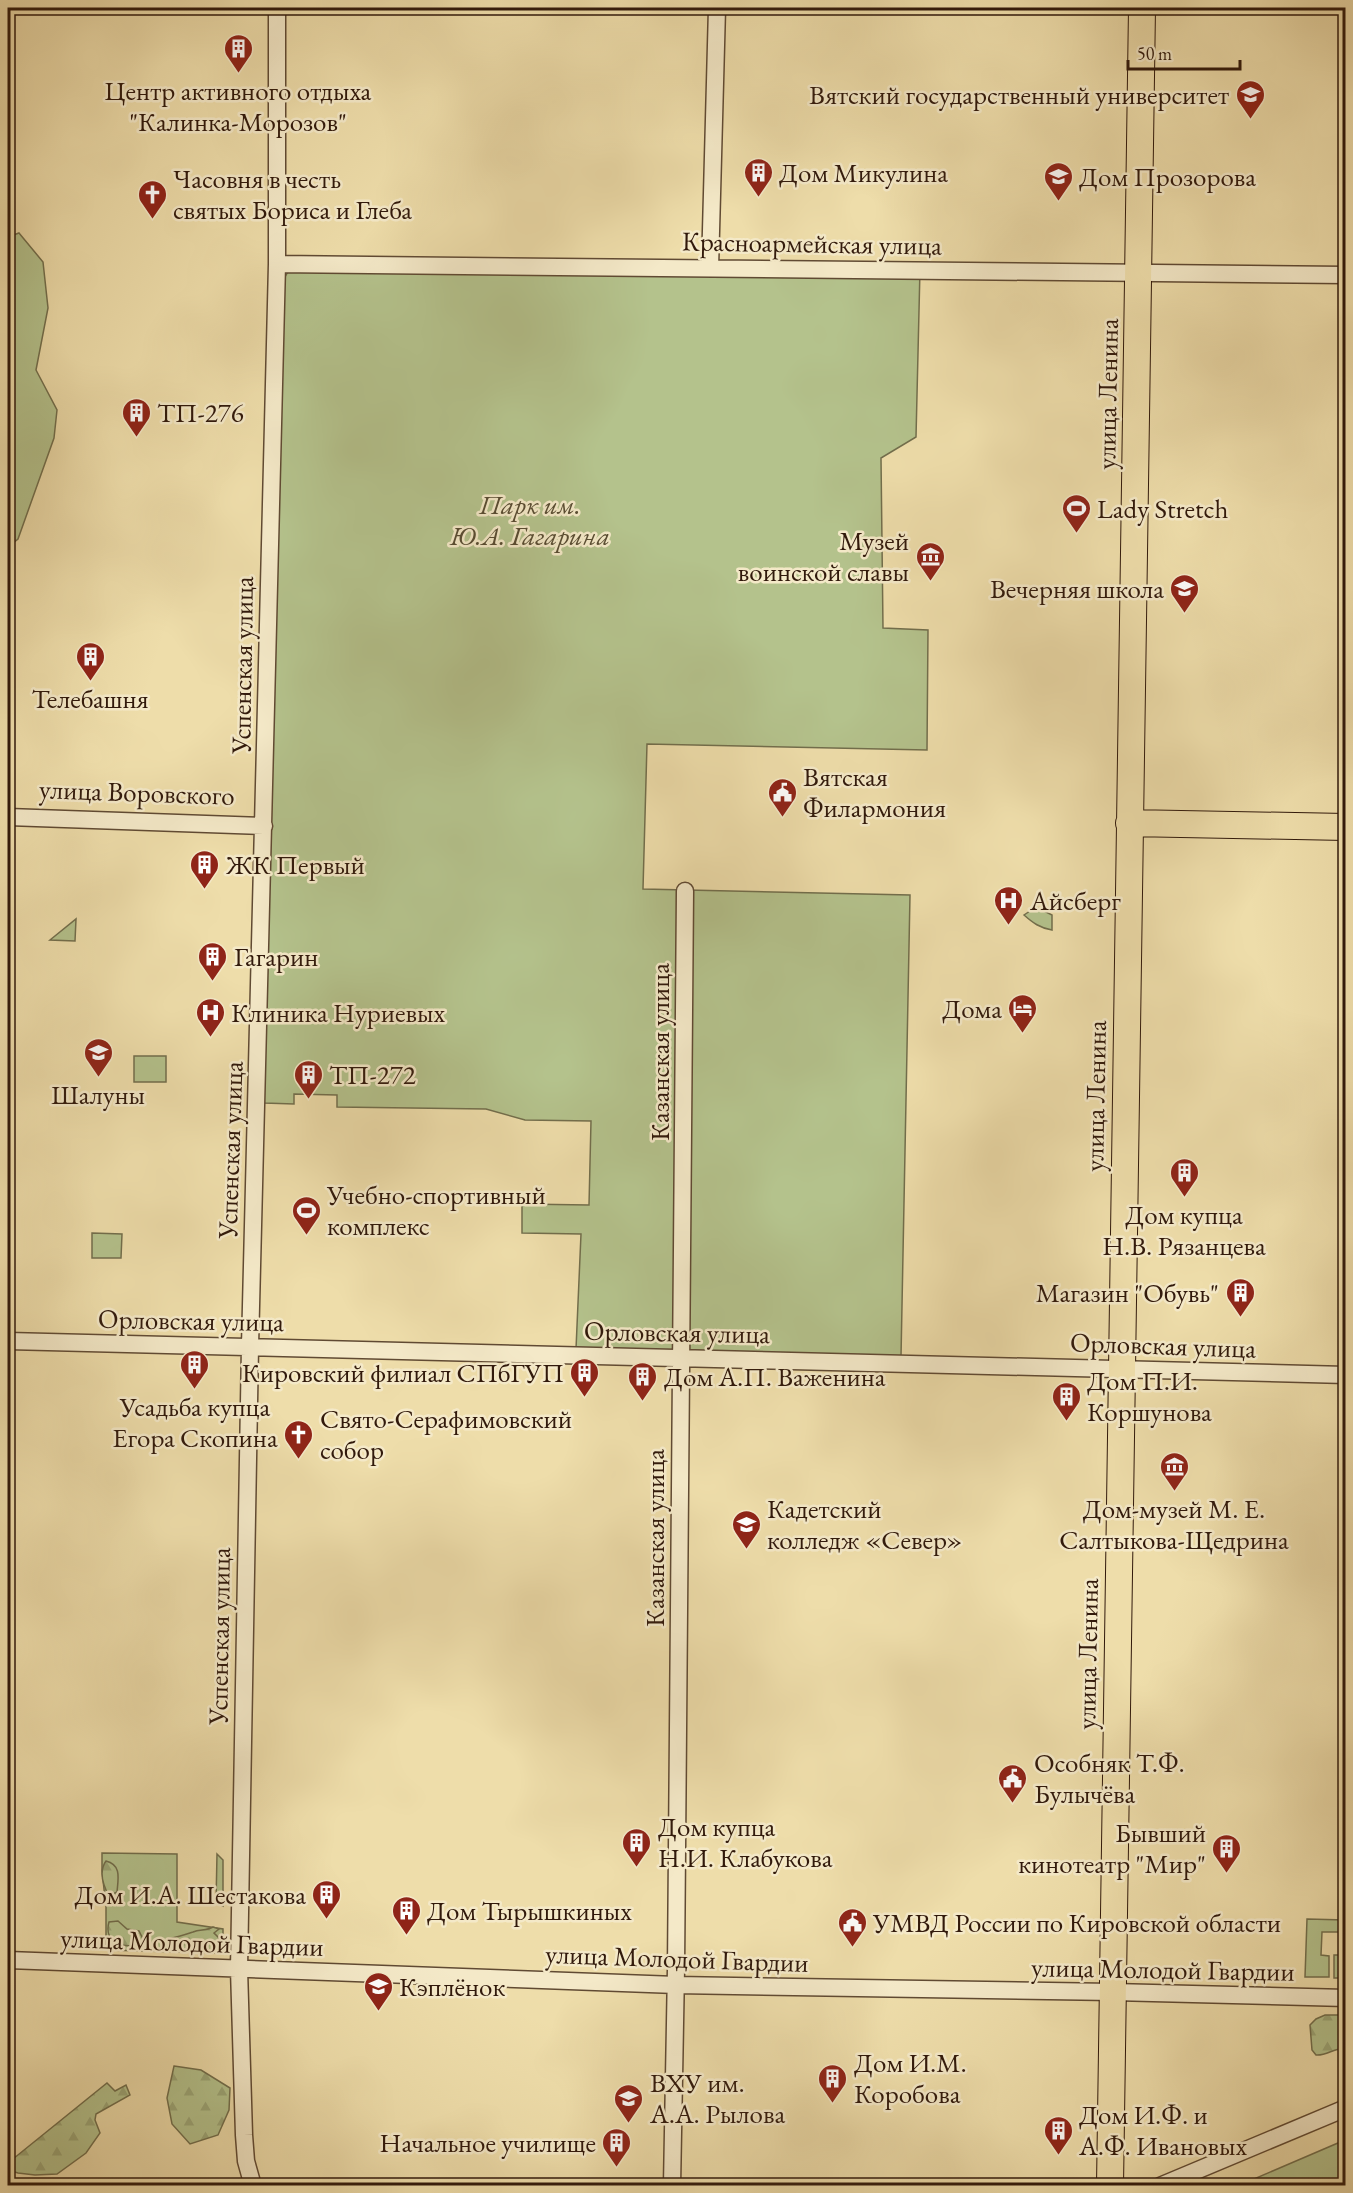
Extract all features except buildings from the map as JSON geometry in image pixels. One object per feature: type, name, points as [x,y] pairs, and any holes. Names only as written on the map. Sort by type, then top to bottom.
[{"type":"main road","name":"улица Ленина","points":[[1110,2186],[1142,8]]},
{"type":"main road","points":[[1129,823],[1346,827]]},
{"type":"street","name":"Успенская улица","points":[[253,2186],[246,2161],[244,2135],[239,1969],[250,1346],[277,264],[277,8]]},
{"type":"street","points":[[710,268],[717,8]]},
{"type":"street","name":"Красноармейская улица","points":[[277,264],[1346,274]]},
{"type":"street","name":"улица Воровского","points":[[8,817],[264,826]]},
{"type":"street","name":"Казанская улица","points":[[672,2186],[676,1986],[685,891]]},
{"type":"street","name":"Орловская улица","points":[[8,1341],[1346,1375]]},
{"type":"street","name":"улица Молодой Гвардии","points":[[8,1960],[676,1986],[1113,1992],[1346,1998]]},
{"type":"street","points":[[1160,2186],[1346,2108]]},
{"type":"green space","points":[[19,233],[43,262],[48,308],[36,370],[57,410],[54,438],[18,539],[8,547],[8,237]]},
{"type":"green space","name":"Парк им. Ю.А. Гагарина","points":[[920,269],[916,437],[881,458],[883,628],[928,630],[927,750],[647,744],[643,889],[910,895],[901,1357],[576,1349],[581,1234],[522,1233],[522,1204],[589,1205],[591,1121],[525,1120],[486,1109],[337,1107],[337,1095],[294,1094],[294,1104],[264,1103],[281,284],[289,270]]},
{"type":"green space","points":[[1036,907],[1052,915],[1052,930],[1037,925],[1024,915]]},
{"type":"green space","points":[[76,919],[75,941],[50,940]]},
{"type":"green space","points":[[134,1056],[166,1056],[166,1082],[134,1082]]},
{"type":"green space","points":[[92,1233],[122,1234],[121,1258],[92,1258]]},
{"type":"green space","points":[[102,1853],[177,1854],[177,1922],[223,1929],[223,1939],[228,1946],[223,1952],[218,1953],[106,1950]]},
{"type":"green space","points":[[217,1854],[223,1860],[223,1906],[216,1903]]},
{"type":"green space","points":[[106,1861],[115,1866],[118,1873],[117,1892],[109,1896],[102,1874]]},
{"type":"green space","points":[[1307,1919],[1345,1920],[1345,1978],[1334,1978],[1334,1955],[1344,1955],[1344,1932],[1322,1932],[1321,1955],[1329,1956],[1329,1977],[1305,1977]]},
{"type":"green space","points":[[118,1921],[127,1929],[139,1931],[143,1939],[141,1942],[128,1946],[112,1940],[108,1929],[109,1922]]},
{"type":"green space","points":[[213,1927],[219,1929],[214,1933],[223,1942],[219,1950],[192,1952],[171,1947],[168,1943],[168,1939]]},
{"type":"green space","points":[[1325,2015],[1345,2015],[1345,2049],[1316,2055],[1312,2050],[1310,2025]]},
{"type":"green space","points":[[174,2066],[201,2070],[230,2088],[229,2110],[218,2135],[190,2144],[172,2124],[167,2098]]},
{"type":"green space","points":[[107,2083],[115,2091],[126,2085],[130,2095],[96,2114],[95,2120],[100,2133],[86,2153],[57,2174],[35,2175],[8,2170],[8,2163]]},
{"type":"green space","points":[[1345,2140],[1345,2185],[1240,2185]]},
{"type":"place","name":"Центр активного отдыха \"Калинка-Морозов\"","points":[[238,74]]},
{"type":"place","name":"Вятский государственный университет","points":[[1250,120]]},
{"type":"place","name":"Дом Микулина","points":[[758,198]]},
{"type":"place","name":"Дом Прозорова","points":[[1058,202]]},
{"type":"place","name":"Часовня в честь святых Бориса и Глеба","points":[[152,220]]},
{"type":"place","name":"ТП-276","points":[[136,438]]},
{"type":"place","name":"Lady Stretch","points":[[1076,534]]},
{"type":"place","name":"Музей воинской славы","points":[[930,582]]},
{"type":"place","name":"Вечерняя школа","points":[[1185,614]]},
{"type":"place","name":"Телебашня","points":[[90,682]]},
{"type":"place","name":"Вятская Филармония","points":[[782,818]]},
{"type":"place","name":"ЖК Первый","points":[[205,890]]},
{"type":"place","name":"Айсберг","points":[[1009,926]]},
{"type":"place","name":"Гагарин","points":[[213,982]]},
{"type":"place","name":"Дома","points":[[1023,1034]]},
{"type":"place","name":"Клиника Нуриевых","points":[[210,1038]]},
{"type":"place","name":"Шалуны","points":[[98,1078]]},
{"type":"place","name":"ТП-272","points":[[308,1100]]},
{"type":"place","name":"Дом купца Н.В. Рязанцева","points":[[1184,1198]]},
{"type":"place","name":"Учебно-спортивный комплекс","points":[[306,1236]]},
{"type":"place","name":"Магазин \"Обувь\"","points":[[1240,1318]]},
{"type":"place","name":"Усадьба купца Егора Скопина","points":[[195,1390]]},
{"type":"place","name":"Кировский филиал СПбГУП","points":[[585,1398]]},
{"type":"place","name":"Дом А.П. Важенина","points":[[643,1402]]},
{"type":"place","name":"Дом П.И. Коршунова","points":[[1066,1422]]},
{"type":"place","name":"Свято-Серафимовский собор","points":[[299,1460]]},
{"type":"place","name":"Дом-музей М. Е. Салтыкова-Щедрина","points":[[1174,1492]]},
{"type":"place","name":"Кадетский колледж «Север»","points":[[746,1550]]},
{"type":"place","name":"Особняк Т.Ф. Булычёва","points":[[1013,1804]]},
{"type":"place","name":"Дом купца Н.И. Клабукова","points":[[637,1868]]},
{"type":"place","name":"Бывший кинотеатр \"Мир\"","points":[[1227,1874]]},
{"type":"place","name":"Дом И.А. Шестакова","points":[[327,1920]]},
{"type":"place","name":"Дом Тырышкиных","points":[[406,1936]]},
{"type":"place","name":"УМВД России по Кировской области","points":[[852,1948]]},
{"type":"place","name":"Кэплёнок","points":[[378,2012]]},
{"type":"place","name":"Дом И.М. Коробова","points":[[833,2104]]},
{"type":"place","name":"ВХУ им. А.А. Рылова","points":[[629,2124]]},
{"type":"place","name":"Дом И.Ф. и А.Ф. Ивановых","points":[[1058,2156]]},
{"type":"place","name":"Начальное училище","points":[[617,2168]]}]
